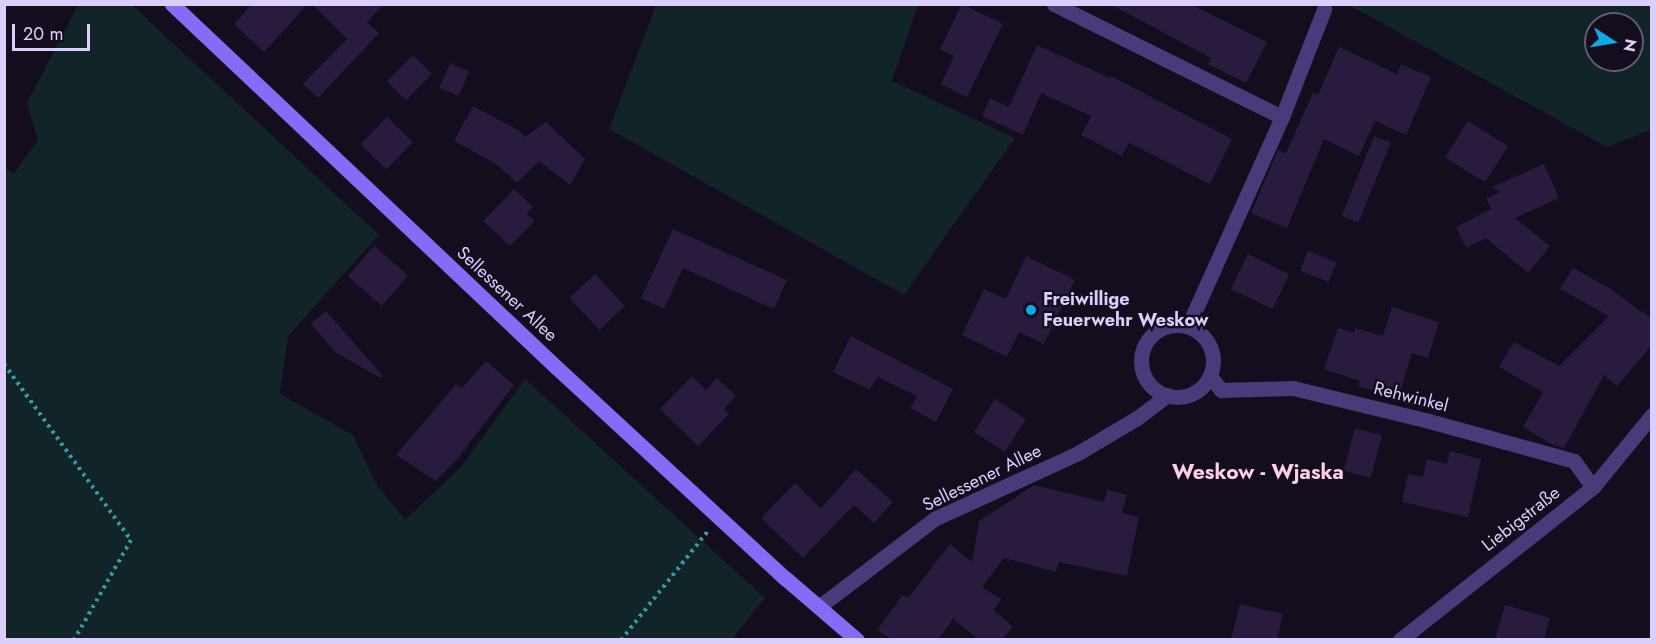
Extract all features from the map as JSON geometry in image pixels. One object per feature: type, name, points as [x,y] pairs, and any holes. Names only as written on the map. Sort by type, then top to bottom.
[{"type":"main road","name":"Sellessener Allee","points":[[172,4],[548,358],[720,517],[857,639]]},
{"type":"street","points":[[1054,4],[1282,117]]},
{"type":"street","points":[[1188,326],[1282,117],[1324,9]]},
{"type":"street","points":[[1175,325],[1188,326],[1208,341],[1213,364],[1210,376],[1204,385],[1187,396],[1167,395],[1155,390],[1147,380],[1141,356],[1149,339],[1163,328],[1175,325]]},
{"type":"street","name":"Rehwinkel","points":[[1210,376],[1221,390],[1293,388],[1429,421],[1574,461],[1593,487]]},
{"type":"street","name":"Sellessener Allee","points":[[820,606],[934,519],[1078,453],[1137,418],[1167,395]]},
{"type":"street","name":"Liebigstraße","points":[[1400,639],[1593,487],[1652,415]]},
{"type":"path","points":[[4,364],[131,540],[75,639]]},
{"type":"path","points":[[621,639],[720,517]]},
{"type":"green space","points":[[78,5],[132,5],[379,235],[288,336],[280,394],[353,435],[377,485],[405,520],[461,467],[525,379],[765,598],[732,639],[5,639],[5,168],[14,173],[38,140],[27,103]]},
{"type":"green space","points":[[656,5],[918,5],[892,81],[1015,138],[904,295],[609,129]]},
{"type":"green space","points":[[1349,5],[1651,5],[1651,130],[1607,147]]},
{"type":"building","points":[[252,4],[308,4],[264,52],[234,24]]},
{"type":"building","points":[[312,4],[384,4],[367,22],[379,33],[318,98],[303,84],[347,39]]},
{"type":"building","points":[[962,4],[1003,24],[967,97],[941,84],[954,56],[940,49]]},
{"type":"building","points":[[1110,4],[1190,4],[1267,42],[1246,83],[1208,64],[1211,58]]},
{"type":"building","points":[[1037,45],[1110,78],[1111,76],[1232,139],[1210,184],[1129,143],[1122,156],[1081,135],[1091,116],[1041,93],[1023,135],[982,116],[990,98],[1009,107]]},
{"type":"building","points":[[1339,47],[1397,74],[1401,64],[1431,77],[1406,135],[1375,121],[1359,156],[1324,139],[1287,228],[1251,213],[1278,150],[1286,153],[1313,93],[1318,95]]},
{"type":"building","points":[[413,55],[432,74],[406,100],[387,81]]},
{"type":"building","points":[[450,63],[469,71],[459,96],[439,88]]},
{"type":"building","points":[[473,106],[518,130],[525,137],[546,122],[585,159],[570,185],[539,161],[517,183],[496,164],[454,141]]},
{"type":"building","points":[[387,117],[413,142],[386,169],[361,144]]},
{"type":"building","points":[[1468,121],[1508,146],[1485,182],[1445,157]]},
{"type":"building","points":[[1374,136],[1391,143],[1358,222],[1342,216]]},
{"type":"building","points":[[1544,164],[1559,198],[1515,218],[1550,246],[1528,273],[1486,238],[1466,248],[1456,227],[1491,209],[1486,199],[1500,192],[1492,187]]},
{"type":"building","points":[[514,189],[533,207],[527,214],[535,221],[510,246],[483,221]]},
{"type":"building","points":[[673,229],[787,280],[774,309],[683,268],[664,309],[641,298]]},
{"type":"building","points":[[374,246],[408,276],[382,306],[348,276]]},
{"type":"building","points":[[1308,251],[1337,263],[1329,282],[1300,270]]},
{"type":"building","points":[[1248,254],[1289,274],[1272,309],[1231,289]]},
{"type":"building","name":"Freiwillige Feuerwehr Weskow","points":[[1026,256],[1075,280],[1044,344],[1019,332],[1007,357],[962,335],[984,289],[1006,299]]},
{"type":"building","points":[[1573,268],[1609,288],[1652,319],[1652,345],[1617,386],[1604,375],[1564,448],[1553,445],[1523,427],[1543,392],[1499,367],[1514,342],[1559,366],[1609,316],[1560,289]]},
{"type":"building","points":[[595,274],[625,306],[599,330],[569,298]]},
{"type":"building","points":[[1392,307],[1439,322],[1428,358],[1412,353],[1398,398],[1358,386],[1360,381],[1324,369],[1338,328],[1354,333],[1355,328],[1383,336]]},
{"type":"building","points":[[326,311],[383,376],[381,378],[336,353],[311,324]]},
{"type":"building","points":[[851,336],[953,389],[936,422],[910,408],[917,396],[877,377],[870,390],[833,372]]},
{"type":"building","points":[[486,361],[514,385],[458,458],[436,481],[396,455],[456,384],[462,388]]},
{"type":"building","points":[[692,376],[706,390],[717,378],[736,396],[724,409],[729,414],[698,446],[660,409]]},
{"type":"building","points":[[995,399],[1026,419],[1005,452],[974,432]]},
{"type":"building","points":[[1355,428],[1382,435],[1371,478],[1344,471]]},
{"type":"building","points":[[1450,451],[1481,459],[1468,517],[1402,502],[1408,474],[1423,477],[1427,459],[1447,464]]},
{"type":"building","points":[[856,469],[893,502],[874,523],[854,505],[803,558],[761,518],[795,483],[821,508]]},
{"type":"building","points":[[1034,485],[1104,502],[1107,490],[1127,495],[1122,513],[1139,517],[1127,576],[1059,562],[1056,572],[1004,558],[982,587],[1001,599],[994,610],[1013,627],[1002,639],[978,639],[953,619],[939,639],[891,639],[877,630],[902,596],[909,597],[950,544],[972,562],[979,521]]},
{"type":"building","points":[[1240,604],[1283,614],[1277,639],[1231,639]]},
{"type":"building","points":[[1505,605],[1550,618],[1544,639],[1495,639]]},
{"type":"place","name":"Freiwillige Feuerwehr Weskow","points":[[1031,310]]},
{"type":"district","name":"Weskow - Wjaska","points":[[1258,472]]}]
